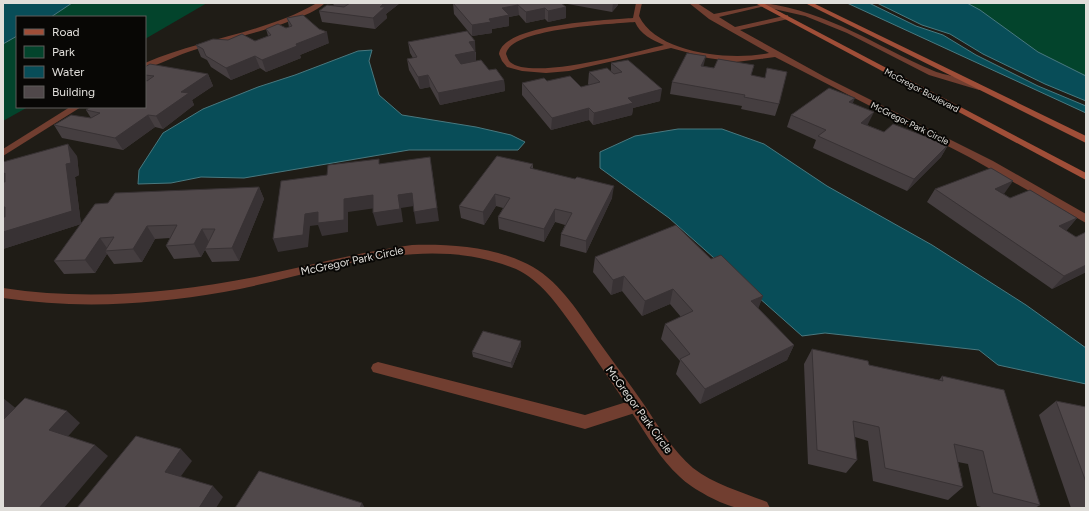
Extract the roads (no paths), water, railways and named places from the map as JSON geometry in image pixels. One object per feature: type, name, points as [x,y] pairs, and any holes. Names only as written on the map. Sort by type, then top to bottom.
[{"type":"main road","points":[[808,3],[1086,140]]},
{"type":"main road","name":"McGregor Boulevard","points":[[760,4],[1086,177]]},
{"type":"street","points":[[146,66],[189,49],[282,21],[301,14],[322,3]]},
{"type":"street","points":[[639,3],[635,9],[639,25],[649,34],[671,46],[695,54],[723,59],[751,60],[776,54]]},
{"type":"street","name":"McGregor Park Circle","points":[[692,3],[733,30],[845,92],[985,161],[1086,219]]},
{"type":"street","points":[[712,17],[760,4],[799,10],[845,30],[932,73],[979,87]]},
{"type":"street","points":[[733,30],[785,17]]},
{"type":"street","points":[[637,20],[585,23],[525,35],[507,44],[503,50],[503,57],[508,64],[519,68],[548,72],[671,46]]},
{"type":"street","points":[[3,153],[74,108]]},
{"type":"street","name":"McGregor Park Circle","points":[[3,293],[57,299],[139,298],[220,288],[375,254],[410,249],[441,247],[474,252],[504,260],[530,271],[553,290],[661,442],[687,473],[728,497],[761,508]]},
{"type":"street","points":[[378,368],[538,411],[585,422],[636,406]]},
{"type":"water","points":[[3,3],[72,3],[52,16],[16,16],[16,37],[3,44]]},
{"type":"water","points":[[847,3],[869,3],[916,26],[943,35],[976,55],[1038,86],[1086,106],[1086,113]]},
{"type":"water","points":[[877,3],[967,3],[980,10],[1038,52],[1086,76],[1086,101],[1045,84],[983,54],[950,34],[922,25]]},
{"type":"water","points":[[372,50],[369,61],[379,95],[402,115],[476,127],[511,135],[525,142],[518,150],[409,150],[244,178],[201,177],[171,183],[138,184],[139,170],[163,133],[203,109],[258,87],[295,75],[358,51]]},
{"type":"water","points":[[678,129],[722,129],[764,144],[827,186],[932,245],[1026,305],[1086,348],[1086,384],[998,365],[979,350],[825,333],[802,336],[669,218],[600,168],[600,152],[635,136]]}]
